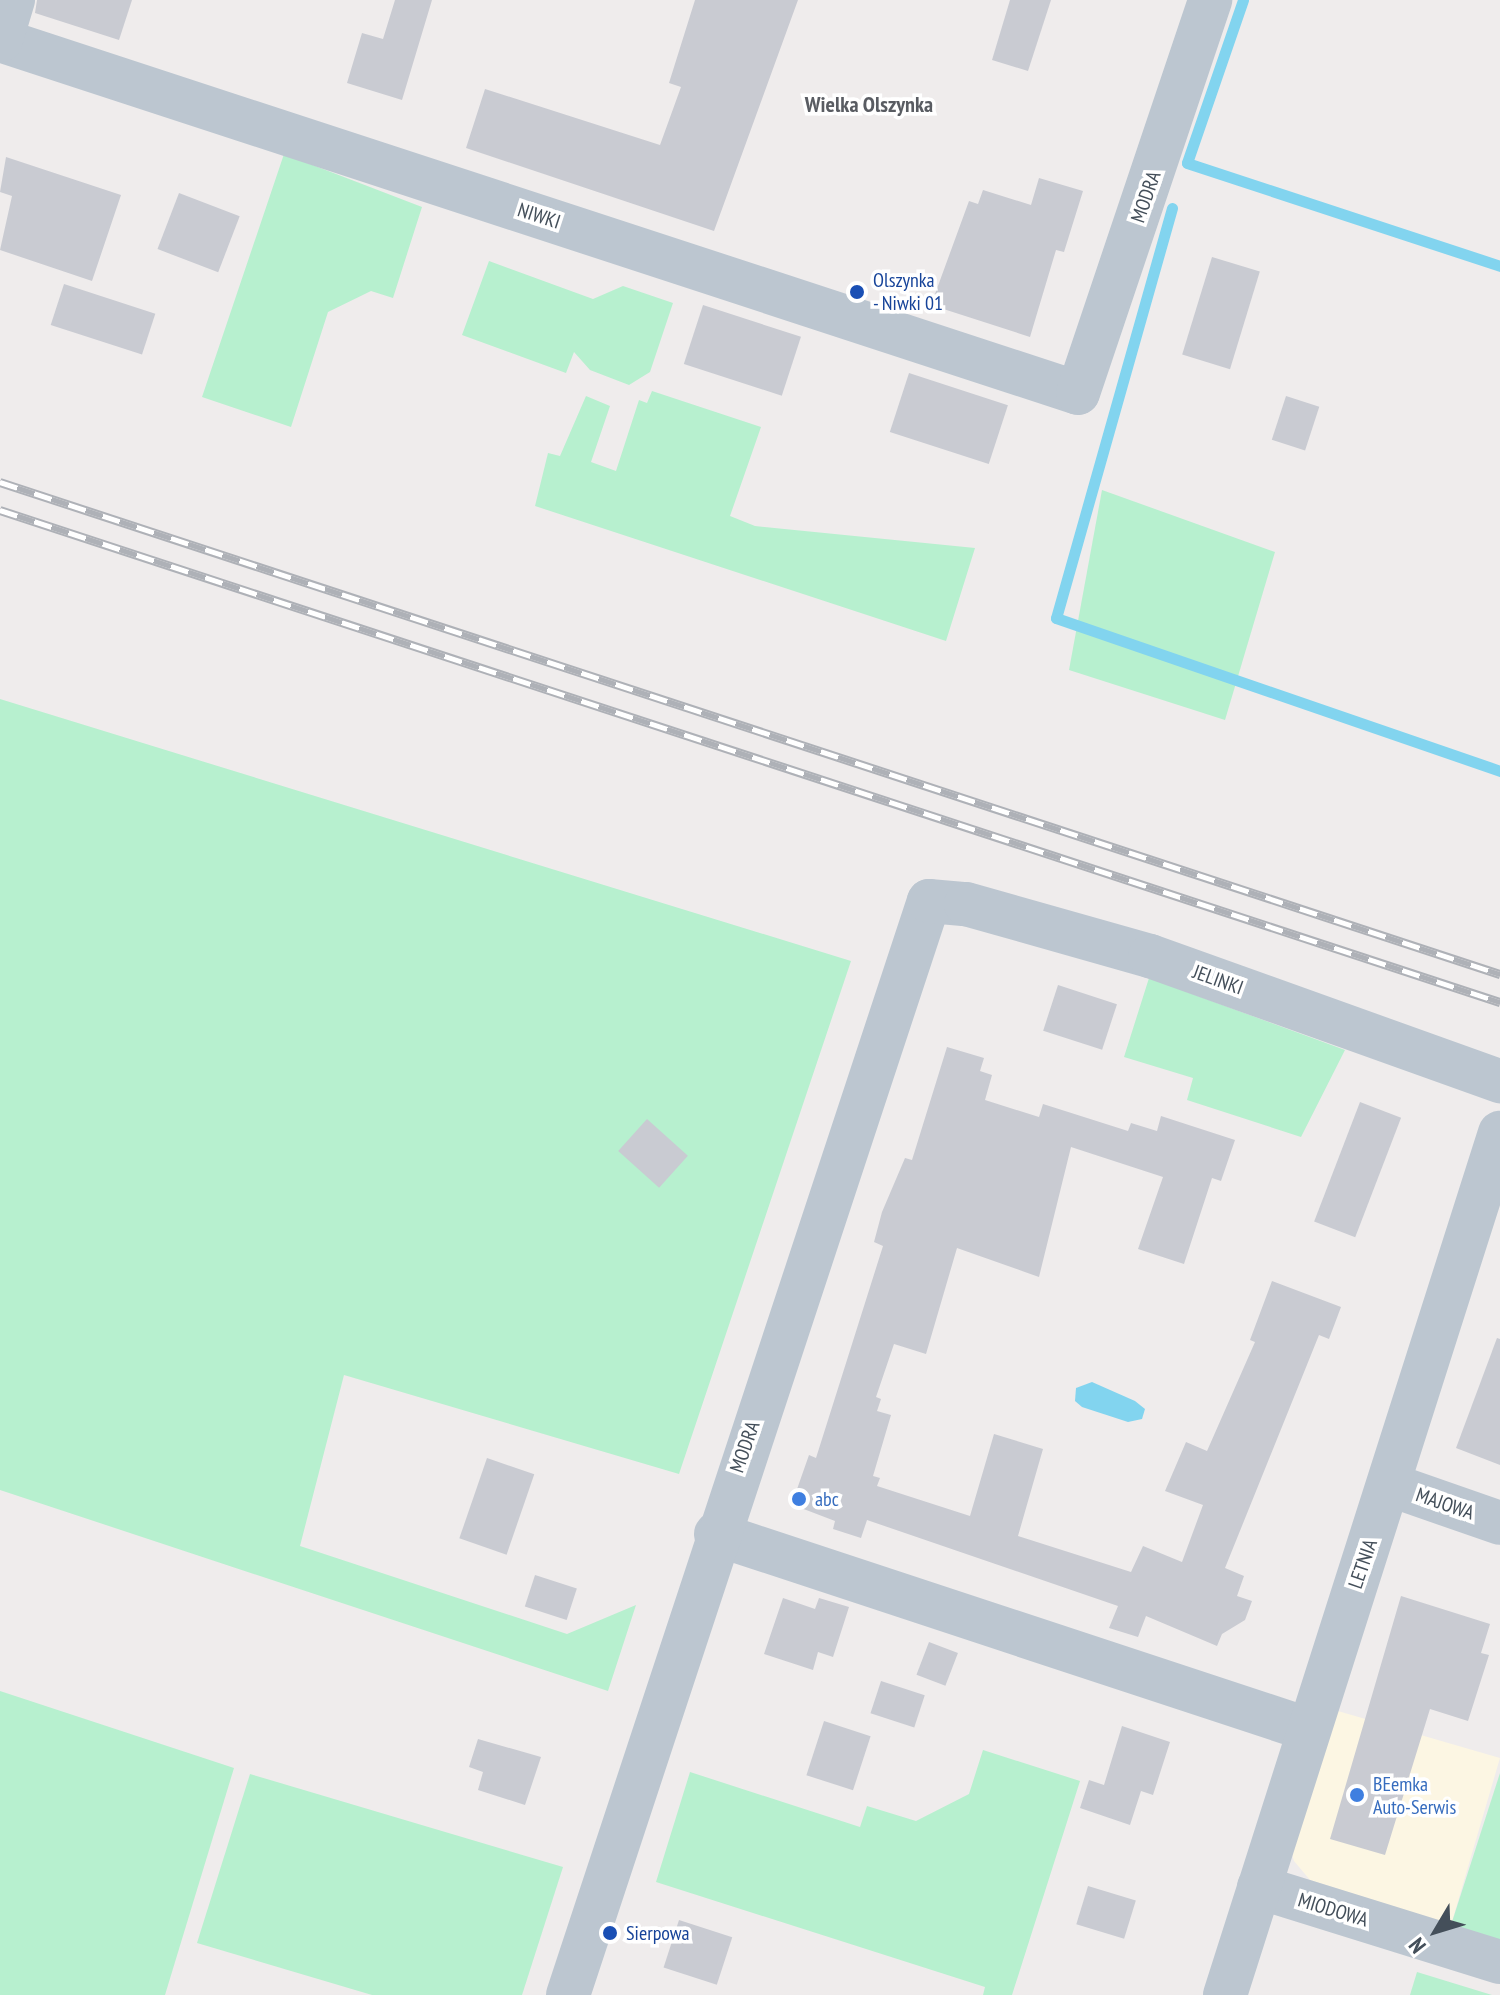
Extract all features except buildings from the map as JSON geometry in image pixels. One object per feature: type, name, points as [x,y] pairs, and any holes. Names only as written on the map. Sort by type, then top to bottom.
[{"type":"street","points":[[0,40],[13,0]]},
{"type":"street","name":"MODRA","points":[[1078,393],[1210,0]]},
{"type":"street","name":"NIWKI","points":[[0,40],[1078,393]]},
{"type":"street","name":"MODRA","points":[[568,1995],[716,1534],[929,901]]},
{"type":"street","name":"JELINKI","points":[[929,901],[966,904],[1150,956],[1500,1081]]},
{"type":"street","name":"LETNIA","points":[[1225,1995],[1307,1729],[1391,1485],[1500,1133]]},
{"type":"street","name":"MAJOWA","points":[[1391,1485],[1500,1523]]},
{"type":"street","points":[[716,1534],[1307,1729]]},
{"type":"street","name":"MIODOWA","points":[[1259,1887],[1500,1962]]},
{"type":"shaded area","points":[[1331,1709],[1500,1758],[1451,1925],[1310,1880],[1294,1861],[1290,1848]]},
{"type":"green space","points":[[284,154],[422,207],[393,298],[371,291],[328,312],[291,427],[202,397]]},
{"type":"green space","points":[[489,261],[593,299],[623,286],[673,303],[650,372],[629,385],[590,370],[574,352],[566,373],[462,335]]},
{"type":"green space","points":[[652,391],[761,427],[730,516],[755,526],[975,548],[946,641],[535,506],[548,453],[560,456],[586,396],[610,406],[591,462],[616,471],[639,400],[647,403]]},
{"type":"green space","points":[[1102,490],[1275,552],[1225,720],[1069,670]]},
{"type":"green space","points":[[0,699],[851,961],[679,1474],[344,1375],[300,1546],[567,1634],[636,1605],[608,1691],[0,1490]]},
{"type":"green space","points":[[1149,978],[1345,1050],[1301,1137],[1187,1100],[1193,1078],[1124,1057]]},
{"type":"green space","points":[[0,1691],[234,1768],[165,1995],[0,1995]]},
{"type":"green space","points":[[983,1750],[1080,1781],[1012,1995],[983,1995],[985,1987],[656,1882],[690,1772],[860,1827],[867,1806],[916,1821],[969,1794]]},
{"type":"green space","points":[[1500,1773],[1500,1940],[1451,1925]]},
{"type":"green space","points":[[250,1774],[563,1867],[522,1995],[372,1995],[197,1943]]},
{"type":"green space","points":[[1417,1972],[1492,1995],[1410,1995]]},
{"type":"water","points":[[1092,1382],[1135,1401],[1145,1409],[1142,1419],[1128,1422],[1082,1407],[1075,1401],[1076,1388]]},
{"type":"waterway","points":[[1243,0],[1187,163],[1500,266]]},
{"type":"waterway","points":[[1172,208],[1056,618],[1500,771]]},
{"type":"railway","points":[[0,482],[1500,974]]},
{"type":"railway","points":[[0,510],[1500,1002]]},
{"type":"place","name":"Olszynka - Niwki 01","points":[[857,292]]},
{"type":"place","name":"abc","points":[[799,1499]]},
{"type":"place","name":"BEemka Auto-Serwis","points":[[1357,1795]]},
{"type":"place","name":"Sierpowa","points":[[610,1933]]},
{"type":"district","name":"Wielka Olszynka","points":[[869,105]]}]
